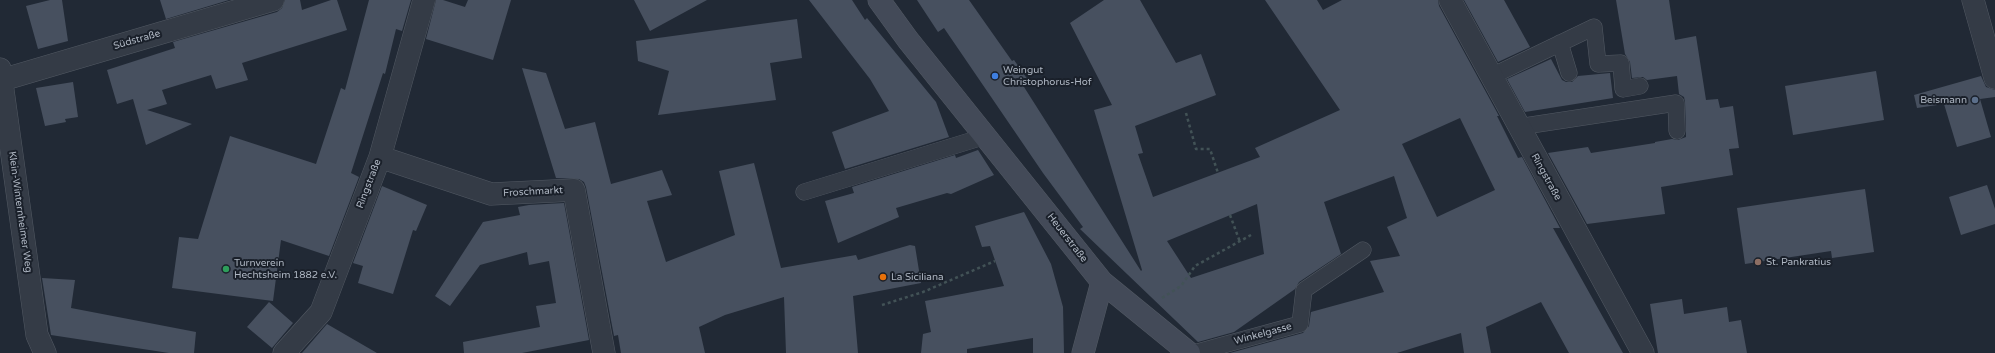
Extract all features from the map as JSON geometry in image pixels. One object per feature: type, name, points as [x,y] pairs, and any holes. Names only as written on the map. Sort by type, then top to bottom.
[{"type":"street","name":"Südstraße","points":[[1,75],[273,0]]},
{"type":"street","name":"Ringstraße","points":[[284,353],[321,312],[380,157],[424,0]]},
{"type":"street","name":"Heuerstraße","points":[[879,0],[908,40],[1102,282],[1189,353]]},
{"type":"street","name":"Ringstraße","points":[[1450,0],[1518,127],[1643,353]]},
{"type":"street","points":[[1973,0],[1995,78]]},
{"type":"street","name":"Klein-Winternheimer Weg","points":[[1,75],[37,335],[45,353]]},
{"type":"street","name":"Froschmarkt","points":[[380,157],[491,194],[574,190],[604,353]]},
{"type":"street","points":[[1083,353],[1102,282]]},
{"type":"lane","points":[[1492,76],[1560,42],[1594,27],[1598,64],[1621,63],[1624,89],[1640,86]]},
{"type":"lane","points":[[1560,42],[1569,73]]},
{"type":"lane","points":[[1518,127],[1676,103],[1677,131]]},
{"type":"lane","points":[[804,192],[986,136]]},
{"type":"lane","name":"Winkelgasse","points":[[1194,353],[1300,324],[1304,290],[1363,250]]},
{"type":"path","points":[[1186,113],[1196,149],[1210,149],[1218,173]]},
{"type":"path","points":[[1230,215],[1240,242]]},
{"type":"path","points":[[1156,302],[1181,286],[1195,266],[1251,235]]},
{"type":"path","points":[[882,305],[923,292],[995,261]]},
{"type":"building","points":[[50,0],[62,0],[68,41],[38,49],[26,6]]},
{"type":"building","points":[[160,0],[229,0],[166,19]]},
{"type":"building","points":[[285,0],[300,0],[302,10],[331,0],[337,0],[347,30],[242,63],[248,80],[216,89],[211,75],[162,90],[167,104],[147,110],[192,124],[146,145],[133,99],[117,104],[107,70],[175,48],[173,42],[277,12],[282,8]]},
{"type":"building","points":[[369,0],[411,0],[402,31],[396,29],[385,74],[383,73],[351,173],[359,177],[329,256],[281,240],[273,301],[172,288],[179,237],[198,239],[230,136],[316,164],[341,88],[345,90]]},
{"type":"building","points":[[436,0],[443,0],[465,7],[468,0],[511,0],[493,60],[426,39]]},
{"type":"building","points":[[634,0],[707,0],[650,31]]},
{"type":"building","points":[[809,0],[852,0],[865,20],[867,18],[936,102],[949,137],[845,169],[832,132],[889,111],[870,79]]},
{"type":"building","points":[[917,0],[969,0],[1012,61],[1014,60],[1030,83],[1024,87],[1141,271],[1142,270],[1094,110],[1112,105],[1070,23],[1104,0],[1140,0],[1176,63],[1201,54],[1216,95],[1135,126],[1143,153],[1138,154],[1153,197],[1260,157],[1255,148],[1340,110],[1265,0],[1317,0],[1323,10],[1342,0],[1438,0],[1439,6],[1499,116],[1497,116],[1518,158],[1522,157],[1560,228],[1553,228],[1623,353],[1569,353],[1541,302],[1486,327],[1491,353],[1464,353],[1461,333],[1397,353],[1230,353],[1303,333],[1309,326],[1311,312],[1384,292],[1370,261],[1400,256],[1387,227],[1407,218],[1394,176],[1324,202],[1341,254],[1299,282],[1295,289],[1234,332],[1198,342],[1080,229],[1083,227],[1043,173],[944,28],[938,32]],"holes":[[[1460,118],[1495,190],[1437,217],[1402,144]],[[1257,204],[1264,254],[1191,278],[1167,241]]]},
{"type":"building","points":[[1464,0],[1504,0],[1530,47],[1498,62]]},
{"type":"building","points":[[1616,0],[1669,0],[1675,40],[1696,36],[1706,100],[1718,99],[1720,108],[1733,106],[1739,148],[1729,149],[1733,175],[1661,187],[1665,214],[1587,224],[1548,153],[1588,147],[1591,153],[1672,139],[1678,140],[1686,137],[1685,102],[1684,97],[1679,94],[1677,76],[1647,80],[1643,77],[1632,78],[1630,62],[1625,54]]},
{"type":"building","points":[[797,19],[802,58],[770,63],[776,100],[658,115],[669,71],[638,61],[636,41]]},
{"type":"building","points":[[1551,59],[1562,80],[1566,82],[1572,82],[1578,76],[1610,73],[1613,98],[1525,112],[1507,79]]},
{"type":"building","points":[[522,68],[546,73],[565,129],[595,122],[611,184],[662,170],[672,195],[647,201],[666,262],[735,235],[719,171],[754,163],[781,268],[856,255],[858,260],[910,245],[915,246],[921,283],[853,296],[858,353],[786,353],[784,297],[725,315],[699,327],[705,353],[621,353],[618,335],[614,336],[586,187],[584,182],[579,179],[556,178]]},
{"type":"building","points":[[1876,71],[1884,120],[1793,135],[1785,86]]},
{"type":"building","points":[[1981,76],[1986,87],[1995,90],[1995,97],[1980,99],[1991,137],[1957,147],[1944,104],[1917,108],[1914,95]]},
{"type":"building","points":[[73,82],[78,117],[65,119],[66,122],[45,126],[36,88]]},
{"type":"building","points":[[978,150],[994,175],[951,194],[947,193],[896,208],[899,217],[838,243],[825,201],[854,193],[852,187],[955,155],[956,158]]},
{"type":"building","points":[[1987,185],[1995,209],[1995,224],[1961,235],[1949,197]]},
{"type":"building","points":[[382,186],[427,205],[416,231],[413,230],[393,294],[358,283],[363,266],[353,263]]},
{"type":"building","points":[[1865,189],[1874,252],[1832,258],[1831,251],[1745,264],[1737,208]]},
{"type":"building","points":[[564,203],[589,340],[522,353],[464,353],[463,342],[540,327],[536,306],[556,303],[549,261],[529,265],[527,252],[480,265],[450,306],[435,296],[483,222],[520,215],[518,207]]},
{"type":"building","points":[[1024,212],[1051,264],[1063,307],[1064,353],[1033,353],[1033,338],[967,349],[967,353],[921,353],[923,334],[931,332],[925,301],[1004,286],[990,246],[982,247],[975,226]]},
{"type":"building","points":[[42,278],[75,280],[71,308],[196,332],[194,353],[169,353],[51,335]]},
{"type":"building","points":[[1682,299],[1684,314],[1727,307],[1729,322],[1741,320],[1747,353],[1658,353],[1650,304]]},
{"type":"building","points":[[269,302],[293,323],[272,348],[247,327]]},
{"type":"building","points":[[327,324],[377,353],[302,353]]},
{"type":"place","name":"Weingut Christophorus-Hof","points":[[995,76]]},
{"type":"place","name":"Beismann","points":[[1975,100]]},
{"type":"place","name":"St. Pankratius","points":[[1758,262]]},
{"type":"place","name":"Turnverein Hechtsheim 1882 e.V.","points":[[226,269]]},
{"type":"place","name":"La Siciliana","points":[[883,277]]}]
